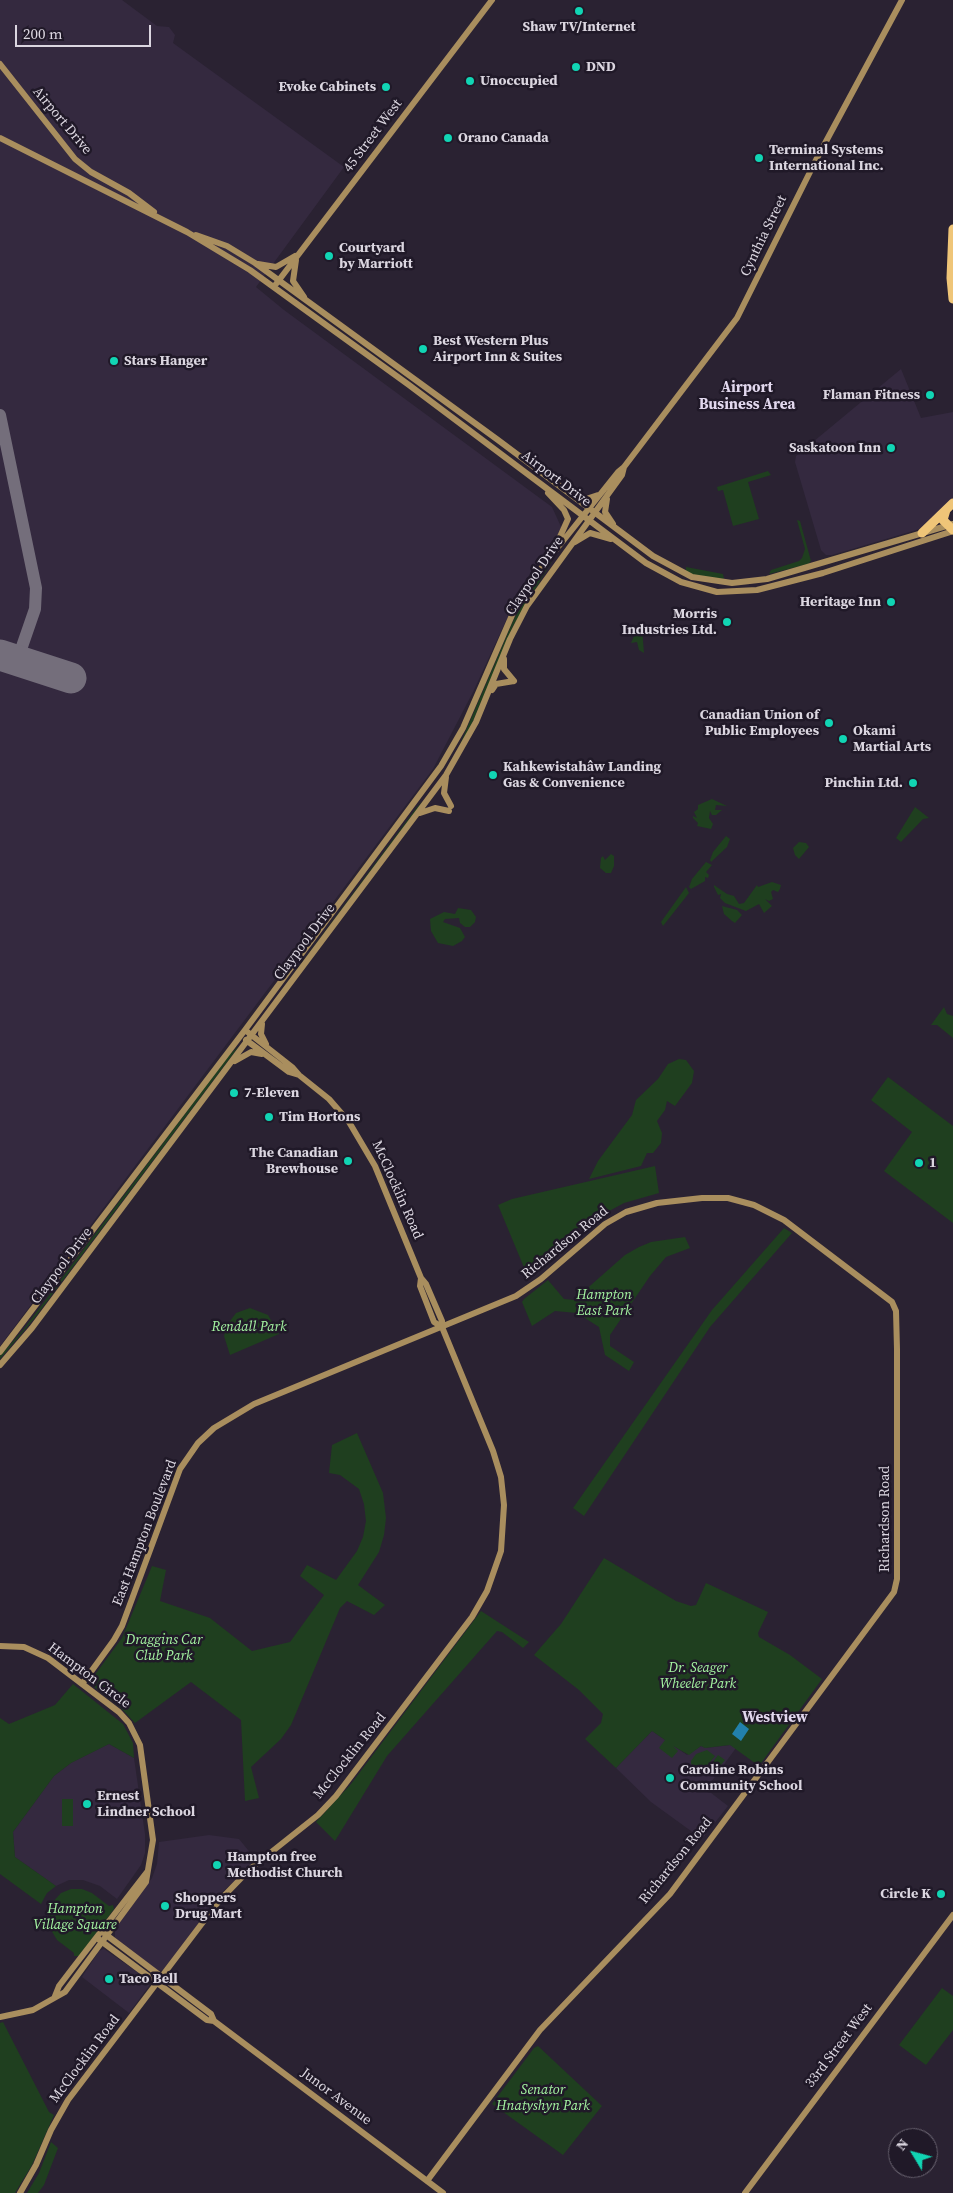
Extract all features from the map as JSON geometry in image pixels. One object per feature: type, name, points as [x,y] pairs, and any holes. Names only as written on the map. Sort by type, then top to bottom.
[{"type":"highway","points":[[953,229],[951,278],[953,300]]},
{"type":"highway","points":[[922,533],[953,503]]},
{"type":"highway","points":[[946,510],[943,520],[952,528]]},
{"type":"main road","name":"45 Street West","points":[[274,287],[492,0]]},
{"type":"main road","name":"Cynthia Street","points":[[591,510],[737,318],[816,160],[902,0]]},
{"type":"main road","name":"Airport Drive","points":[[0,64],[75,159],[96,175],[136,198],[162,219]]},
{"type":"main road","name":"Airport Drive","points":[[0,138],[187,232],[238,262],[536,479],[617,541],[653,567],[681,582],[705,590],[736,592],[770,588],[952,528]]},
{"type":"main road","name":"Airport Drive","points":[[187,232],[227,246],[255,263],[622,534],[653,556],[683,573],[702,579],[732,583],[767,579],[922,533],[952,528]]},
{"type":"main road","points":[[255,263],[276,267],[298,255]]},
{"type":"main road","points":[[298,255],[294,281],[309,304]]},
{"type":"main road","points":[[536,479],[564,510],[568,519],[551,554]]},
{"type":"main road","points":[[575,498],[595,497],[608,490]]},
{"type":"main road","points":[[608,490],[605,512],[622,534]]},
{"type":"main road","name":"Claypool Drive","points":[[0,1365],[18,1346],[446,775],[467,740],[527,606],[591,510]]},
{"type":"main road","name":"Claypool Drive","points":[[0,1352],[243,1033],[441,766],[464,728],[516,606],[551,554],[586,517]]},
{"type":"main road","points":[[562,556],[579,539],[590,533],[617,541]]},
{"type":"main road","points":[[486,697],[496,684],[514,681],[504,669],[504,654]]},
{"type":"main road","points":[[417,815],[431,808],[450,808],[444,793],[446,775]]},
{"type":"main road","points":[[263,1018],[261,1036],[270,1054]]},
{"type":"main road","name":"McClocklin Road","points":[[20,2193],[36,2165],[61,2112],[234,1884],[318,1814],[342,1790],[472,1617],[491,1582],[500,1551],[504,1528],[504,1505],[501,1477],[493,1451],[442,1327],[434,1322],[420,1286],[421,1278],[382,1182],[361,1139],[350,1122],[329,1100],[299,1075],[292,1066],[270,1054],[243,1033]]},
{"type":"main road","points":[[227,1068],[251,1052],[270,1054]]},
{"type":"main road","name":"Richardson Road","points":[[427,2181],[540,2030],[670,1894],[892,1596],[897,1579],[896,1311],[892,1302],[886,1297],[778,1216],[742,1201],[719,1197],[666,1202],[636,1208],[605,1224],[541,1279],[520,1294],[442,1327]]},
{"type":"main road","name":"East Hampton Boulevard","points":[[82,1684],[119,1631],[180,1470],[191,1452],[205,1436],[221,1422],[254,1404],[442,1327]]},
{"type":"main road","name":"Hampton Circle","points":[[0,1646],[16,1646],[38,1653],[82,1684],[126,1719],[139,1742],[153,1840],[146,1882],[102,1937],[59,1986],[55,1996],[33,2010],[0,2017]]},
{"type":"main road","name":"33rd Street West","points":[[744,2193],[953,1915]]},
{"type":"main road","name":"Junor Avenue","points":[[102,1937],[160,1980],[211,2014],[214,2021],[443,2193]]},
{"type":"shaded area","points":[[0,0],[122,0],[157,26],[169,27],[175,35],[173,43],[344,167],[256,287],[284,310],[552,507],[562,529],[523,584],[473,692],[433,769],[0,1346]]},
{"type":"shaded area","points":[[901,369],[921,418],[953,412],[953,501],[923,528],[832,555],[826,555],[821,550],[795,462],[796,456]]},
{"type":"shaded area","name":"Caroline Robins Community School","points":[[652,1731],[687,1755],[701,1746],[705,1748],[730,1745],[736,1748],[706,1789],[728,1806],[702,1839],[651,1802],[616,1768]]},
{"type":"shaded area","name":"Ernest Lindner School","points":[[109,1744],[134,1758],[145,1834],[145,1853],[141,1865],[117,1899],[100,1886],[83,1880],[69,1880],[56,1886],[15,1857],[13,1832],[54,1776],[71,1763]]},
{"type":"shaded area","points":[[209,1835],[239,1839],[257,1861],[222,1892],[163,1970],[158,1971],[115,1939],[115,1929],[152,1878],[157,1864],[159,1842]]},
{"type":"shaded area","points":[[104,1949],[149,1980],[149,1986],[129,2013],[82,1977],[99,1951]]},
{"type":"green space","points":[[768,471],[771,475],[748,482],[759,519],[733,526],[723,490],[718,491],[717,487]]},
{"type":"green space","points":[[797,520],[800,521],[811,561],[808,564],[769,574],[771,570],[799,561],[802,558],[805,549]]},
{"type":"green space","points":[[555,556],[513,626],[472,723],[455,756],[514,619],[533,586]]},
{"type":"green space","points":[[686,567],[723,574],[724,579],[700,577],[686,572]]},
{"type":"green space","points":[[638,624],[642,628],[644,653],[639,650],[637,642],[631,643],[634,636],[632,633]]},
{"type":"green space","points":[[712,799],[727,806],[716,805],[715,810],[722,810],[716,815],[712,815],[710,811],[709,818],[713,824],[711,829],[697,826],[698,823],[693,818],[693,816],[697,818],[694,812],[698,809],[698,805]]},
{"type":"green space","points":[[423,801],[274,1000],[417,807]]},
{"type":"green space","points":[[915,807],[929,818],[923,819],[901,842],[896,838]]},
{"type":"green space","points":[[726,836],[730,839],[727,847],[711,862],[713,852]]},
{"type":"green space","points":[[799,842],[806,843],[809,847],[799,859],[795,855],[793,848]]},
{"type":"green space","points":[[611,854],[614,856],[614,866],[611,873],[606,873],[600,868],[601,858],[603,856],[605,860]]},
{"type":"green space","points":[[706,862],[712,865],[706,872],[709,875],[708,878],[705,877],[705,881],[691,889],[689,887],[692,879]]},
{"type":"green space","points":[[772,882],[781,885],[780,889],[778,892],[773,890],[771,892],[773,899],[769,901],[765,899],[772,906],[764,913],[759,904],[746,911],[725,903],[720,898],[721,894],[718,895],[714,887],[714,885],[727,894],[734,896],[739,904],[744,903],[757,885],[758,887]]},
{"type":"green space","points":[[686,887],[689,893],[663,926],[661,922]]},
{"type":"green space","points":[[722,906],[737,910],[742,915],[735,923],[724,914]]},
{"type":"green space","points":[[458,908],[471,910],[476,917],[475,922],[470,927],[465,927],[460,923],[459,918],[445,919],[443,922],[460,928],[465,937],[453,946],[438,943],[431,931],[430,919],[444,912],[455,914]]},
{"type":"green space","points":[[944,1007],[947,1014],[953,1016],[953,1038],[937,1025],[931,1025]]},
{"type":"green space","points":[[239,1046],[33,1320],[0,1359],[0,1356],[23,1330],[230,1054]]},
{"type":"green space","points":[[679,1059],[686,1060],[694,1071],[692,1083],[675,1106],[667,1101],[665,1110],[657,1121],[662,1133],[661,1143],[653,1153],[647,1153],[641,1166],[589,1179],[598,1161],[632,1115],[636,1100],[658,1079],[668,1064]]},
{"type":"green space","points":[[888,1077],[953,1126],[953,1223],[884,1171],[912,1132],[871,1100]]},
{"type":"green space","points":[[655,1166],[659,1193],[624,1203],[600,1216],[593,1215],[575,1230],[573,1237],[528,1277],[498,1205],[512,1199]]},
{"type":"green space","points":[[784,1228],[792,1233],[710,1327],[584,1516],[573,1508],[712,1310]]},
{"type":"green space","name":"Hampton East Park","points":[[685,1237],[690,1248],[666,1257],[650,1276],[610,1335],[610,1346],[634,1362],[629,1371],[605,1355],[599,1327],[577,1313],[555,1311],[532,1326],[522,1302],[548,1280],[564,1299],[574,1300],[625,1255],[639,1247],[651,1242]]},
{"type":"green space","name":"Rendall Park","points":[[250,1308],[268,1315],[279,1334],[230,1355],[224,1336],[227,1325],[236,1313]]},
{"type":"green space","name":"Draggins Car Club Park","points":[[357,1433],[383,1493],[386,1518],[379,1552],[358,1585],[385,1605],[374,1615],[347,1601],[340,1608],[291,1725],[281,1739],[251,1767],[259,1798],[245,1801],[241,1720],[191,1682],[135,1723],[120,1707],[93,1686],[91,1680],[122,1638],[152,1566],[166,1570],[160,1601],[210,1618],[252,1651],[290,1642],[324,1595],[300,1576],[307,1565],[336,1580],[357,1551],[363,1537],[366,1521],[364,1504],[359,1489],[340,1475],[329,1473],[332,1445]]},
{"type":"green space","name":"Dr. Seager Wheeler Park","points":[[604,1558],[676,1601],[691,1606],[696,1605],[706,1583],[768,1612],[758,1633],[759,1637],[790,1655],[822,1679],[759,1766],[730,1745],[705,1748],[701,1746],[689,1755],[673,1746],[678,1751],[672,1758],[659,1748],[665,1740],[652,1731],[616,1768],[585,1739],[601,1723],[603,1714],[579,1690],[534,1655],[561,1624]]},
{"type":"green space","points":[[481,1611],[529,1642],[523,1648],[502,1632],[497,1631],[387,1756],[335,1841],[316,1822],[351,1784]]},
{"type":"green space","points":[[73,1684],[123,1724],[133,1743],[134,1758],[109,1744],[71,1763],[54,1776],[13,1832],[15,1857],[56,1886],[47,1893],[41,1904],[0,1874],[0,1718],[9,1724],[55,1705]]},
{"type":"green space","points":[[707,1750],[715,1756],[703,1771],[691,1764],[691,1761],[696,1754]]},
{"type":"green space","points":[[718,1755],[725,1760],[713,1775],[707,1770]]},
{"type":"green space","points":[[62,1799],[73,1799],[73,1826],[62,1826]]},
{"type":"green space","name":"Hampton Village Square","points":[[71,1889],[82,1889],[92,1893],[109,1906],[113,1905],[114,1909],[79,1956],[74,1956],[74,1953],[57,1940],[48,1925],[50,1905],[61,1893]]},
{"type":"green space","points":[[942,1988],[953,1996],[953,2030],[926,2065],[899,2045]]},
{"type":"green space","points":[[3,2022],[49,2112],[54,2115],[32,2165],[15,2193],[0,2193],[0,2023]]},
{"type":"green space","name":"Senator Hnatyshyn Park","points":[[538,2046],[602,2106],[563,2155],[492,2104],[534,2048]]},
{"type":"green space","points":[[51,2142],[58,2148],[44,2185],[38,2193],[27,2193],[39,2173]]},
{"type":"water","points":[[740,1722],[749,1729],[741,1741],[732,1734]]},
{"type":"taxiway","points":[[0,415],[36,588],[35,609],[17,661]]},
{"type":"runway","points":[[0,655],[71,678]]},
{"type":"place","name":"Shaw TV/Internet","points":[[579,11]]},
{"type":"place","name":"DND","points":[[576,67]]},
{"type":"place","name":"Unoccupied","points":[[470,81]]},
{"type":"place","name":"Evoke Cabinets","points":[[386,87]]},
{"type":"place","name":"Orano Canada","points":[[448,138]]},
{"type":"place","name":"Terminal Systems International Inc.","points":[[759,158]]},
{"type":"place","name":"Courtyard by Marriott","points":[[329,256]]},
{"type":"place","name":"Best Western Plus Airport Inn & Suites","points":[[423,349]]},
{"type":"place","name":"Stars Hanger","points":[[114,361]]},
{"type":"place","name":"Flaman Fitness","points":[[930,395]]},
{"type":"place","name":"Saskatoon Inn","points":[[891,448]]},
{"type":"place","name":"Heritage Inn","points":[[891,602]]},
{"type":"place","name":"Morris Industries Ltd.","points":[[727,622]]},
{"type":"place","name":"Canadian Union of Public Employees","points":[[829,723]]},
{"type":"place","name":"Okami Martial Arts","points":[[843,739]]},
{"type":"place","name":"Kahkewistahâw Landing Gas & Convenience","points":[[493,775]]},
{"type":"place","name":"Pinchin Ltd.","points":[[913,783]]},
{"type":"place","name":"7-Eleven","points":[[234,1093]]},
{"type":"place","name":"Tim Hortons","points":[[269,1117]]},
{"type":"place","name":"The Canadian Brewhouse","points":[[348,1161]]},
{"type":"place","name":"1","points":[[919,1163]]},
{"type":"place","name":"Caroline Robins Community School","points":[[670,1778]]},
{"type":"place","name":"Ernest Lindner School","points":[[87,1804]]},
{"type":"place","name":"Hampton free Methodist Church","points":[[217,1865]]},
{"type":"place","name":"Circle K","points":[[941,1894]]},
{"type":"place","name":"Shoppers Drug Mart","points":[[165,1906]]},
{"type":"place","name":"Taco Bell","points":[[109,1979]]},
{"type":"district","name":"Airport Business Area","points":[[747,396]]},
{"type":"district","name":"Westview","points":[[775,1718]]}]
